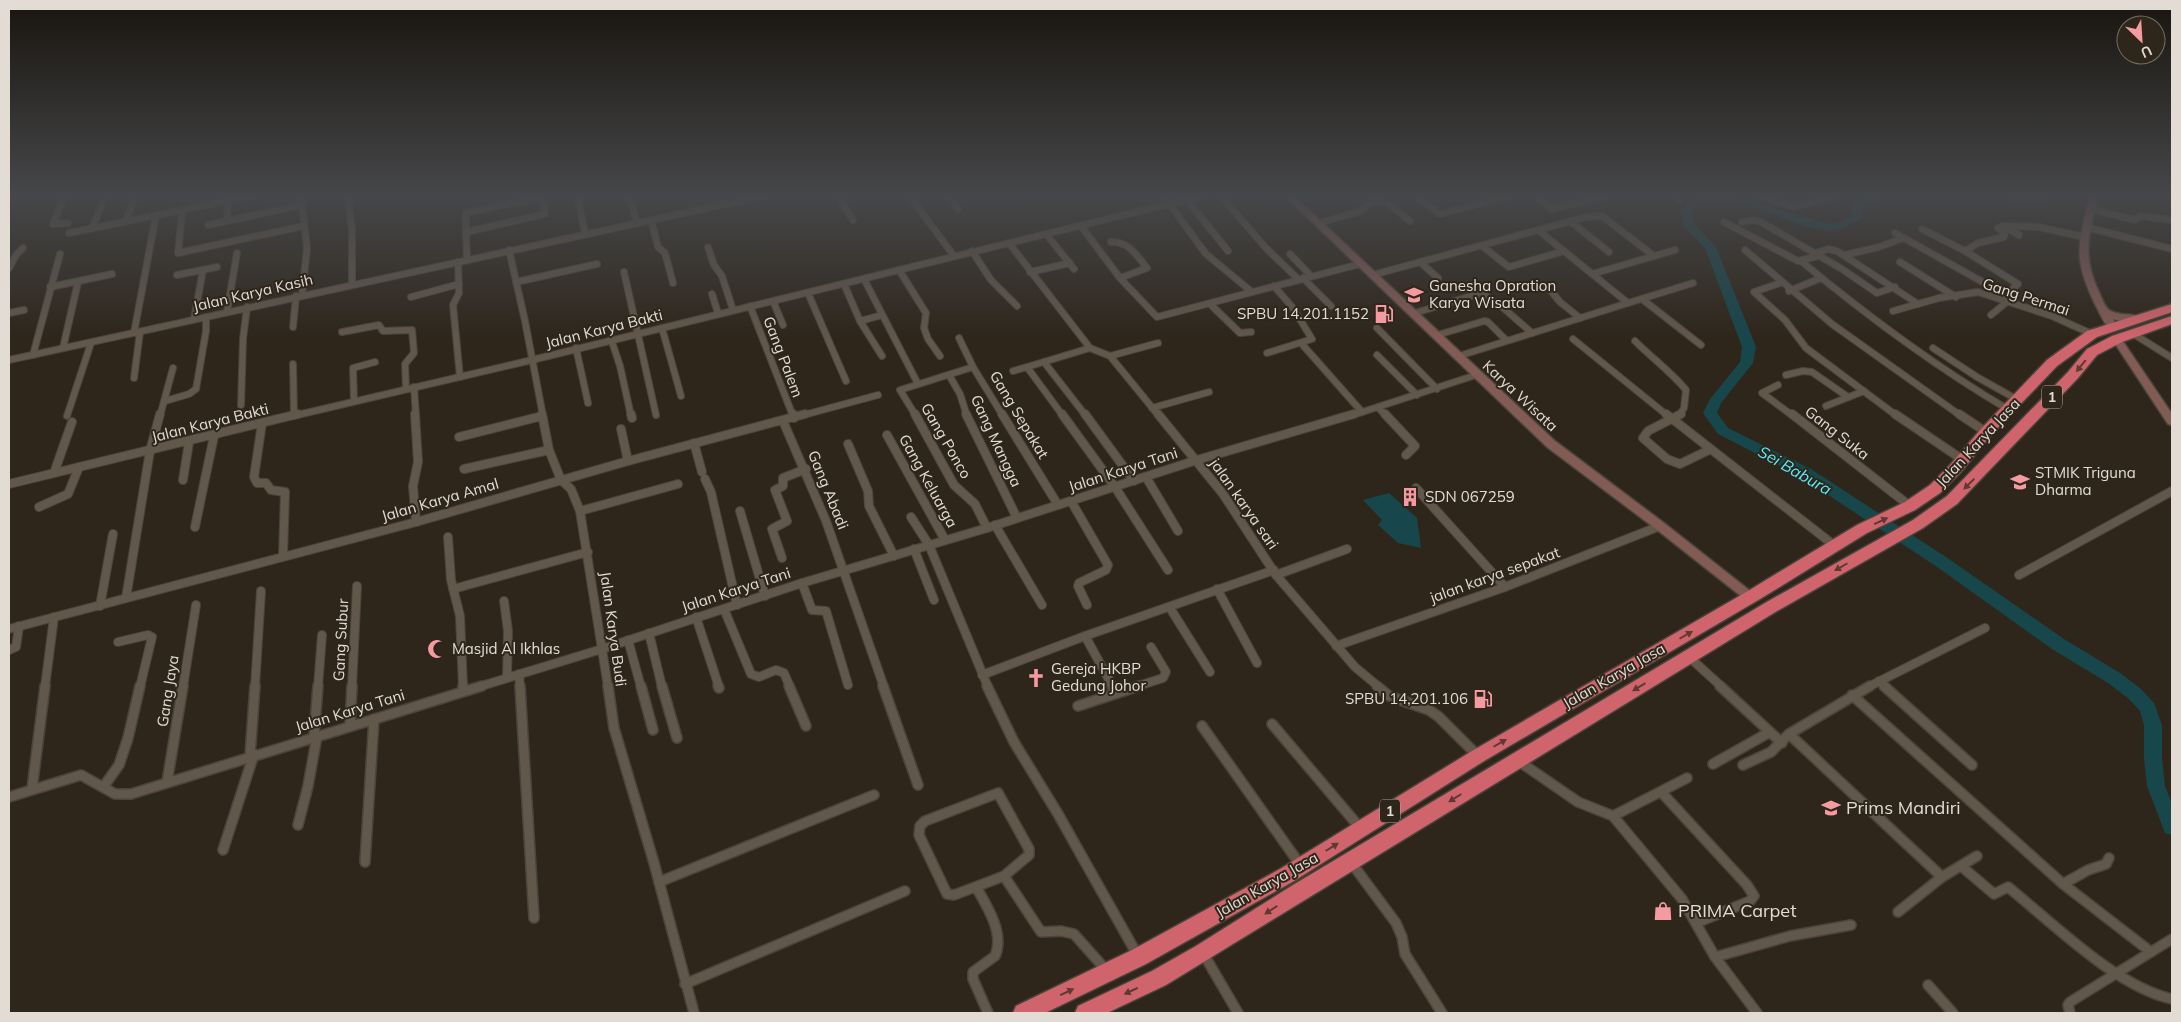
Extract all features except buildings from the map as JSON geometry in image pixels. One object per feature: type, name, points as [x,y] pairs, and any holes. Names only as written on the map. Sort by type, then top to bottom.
[{"type":"highway","name":"Jalan Karya Jasa","points":[[1023,1013],[1139,958],[1294,871],[1478,756],[1754,595],[1862,529],[1904,509],[1935,489],[2052,363],[2096,340],[2114,333],[2172,300]]},
{"type":"highway","name":"Jalan Karya Jasa","points":[[2114,333],[2132,333],[2171,316]]},
{"type":"highway","name":"1","points":[[2141,317],[2171,316]]},
{"type":"highway","name":"Jalan Karya Jasa","points":[[1085,1013],[1159,978],[1203,953],[1300,891],[1517,760],[1689,657],[1918,524],[1952,500],[2073,375],[2092,352],[2096,340]]},
{"type":"highway","points":[[1935,489],[1952,500]]},
{"type":"highway","points":[[1294,871],[1300,891]]},
{"type":"street","points":[[134,378],[137,333],[152,243]]},
{"type":"street","points":[[179,243],[178,253],[226,243]]},
{"type":"street","points":[[293,326],[307,248],[306,243]]},
{"type":"street","points":[[352,243],[352,285]]},
{"type":"street","points":[[466,243],[467,259]]},
{"type":"street","name":"Jalan Karya Kasih","points":[[9,360],[544,243]]},
{"type":"street","points":[[657,243],[665,252],[673,283]]},
{"type":"street","points":[[943,243],[954,256]]},
{"type":"street","name":"Jalan Karya Bakti","points":[[9,484],[190,442],[354,400],[532,360],[638,332],[808,293],[1009,243]]},
{"type":"street","name":"jalan karya sari","points":[[1009,243],[1090,348],[1110,356],[1197,460],[1223,494],[1275,572],[1336,646],[1381,691],[1389,696],[1429,710],[1439,717],[1478,756]]},
{"type":"street","points":[[1030,272],[1072,266],[1052,243]]},
{"type":"street","points":[[1094,243],[1120,278],[1157,317],[1360,264]]},
{"type":"street","points":[[1120,278],[1147,268],[1128,245],[1122,243]]},
{"type":"street","points":[[1198,243],[1206,254],[1252,292]]},
{"type":"street","points":[[1221,243],[1228,251]]},
{"type":"street","points":[[1261,243],[1332,306]]},
{"type":"street","name":"Karya Wisata","points":[[1338,243],[1551,444],[1754,595]]},
{"type":"street","name":"Karya Wisata","points":[[1344,243],[1462,355],[1567,449],[1628,494],[1754,595]]},
{"type":"street","points":[[1376,274],[1494,243]]},
{"type":"street","points":[[1554,243],[1628,303]]},
{"type":"street","points":[[1597,243],[1609,252]]},
{"type":"street","points":[[1637,243],[1654,256]]},
{"type":"street","points":[[1762,243],[1788,257],[1802,262],[1850,302],[1982,394],[2014,405]]},
{"type":"street","points":[[1795,243],[1876,293],[1881,293],[1895,287]]},
{"type":"street","points":[[1845,255],[1890,243]]},
{"type":"street","points":[[1911,243],[2007,299]]},
{"type":"street","points":[[1949,243],[2018,284],[1992,315]]},
{"type":"street","points":[[1965,251],[1979,243]]},
{"type":"street","points":[[2083,243],[2082,255],[2085,268],[2114,333],[2172,422]]},
{"type":"street","points":[[2147,243],[2172,249]]},
{"type":"street","points":[[1482,246],[1509,267],[1564,251]]},
{"type":"street","points":[[708,247],[715,268],[722,276],[733,310]]},
{"type":"street","points":[[9,268],[16,255],[23,248]]},
{"type":"street","points":[[1802,262],[1832,249],[1845,255],[1918,304]]},
{"type":"street","name":"Jalan Karya Budi","points":[[509,250],[549,450],[560,480],[572,489],[580,510],[614,728],[659,882],[694,1013]]},
{"type":"street","points":[[1592,274],[1675,250]]},
{"type":"street","points":[[1745,250],[1789,291],[1824,320],[1893,370],[1986,432]]},
{"type":"street","points":[[972,252],[991,280],[1017,306]]},
{"type":"street","points":[[227,312],[237,253]]},
{"type":"street","points":[[33,355],[60,254]]},
{"type":"street","points":[[1290,254],[1311,276]]},
{"type":"street","points":[[458,262],[458,295],[453,305],[460,376]]},
{"type":"street","points":[[1420,262],[1438,278]]},
{"type":"street","points":[[1900,262],[1956,297]]},
{"type":"street","points":[[516,282],[598,264]]},
{"type":"street","points":[[177,275],[217,267]]},
{"type":"street","points":[[194,320],[203,270]]},
{"type":"street","points":[[899,270],[926,314],[924,328],[928,339],[940,356]]},
{"type":"street","points":[[624,272],[656,415]]},
{"type":"street","points":[[50,287],[112,274]]},
{"type":"street","points":[[1789,291],[1821,278]]},
{"type":"street","points":[[864,279],[918,384],[973,367]]},
{"type":"street","points":[[63,348],[78,282]]},
{"type":"street","points":[[1462,355],[1693,283]]},
{"type":"street","points":[[1780,283],[1754,292],[1785,320],[1806,348],[1903,420],[1963,460]]},
{"type":"street","points":[[411,297],[459,284]]},
{"type":"street","points":[[844,284],[860,321],[882,356]]},
{"type":"street","points":[[1267,353],[1312,338],[1293,308],[1274,286]]},
{"type":"street","points":[[1547,286],[1560,302],[1580,318]]},
{"type":"street","name":"Gang Permai","points":[[1893,311],[1978,292],[2007,299],[2066,322],[2096,340]]},
{"type":"street","points":[[808,293],[846,381]]},
{"type":"street","points":[[712,294],[718,313]]},
{"type":"street","points":[[1418,312],[1482,294],[1493,303],[1502,306],[1532,332]]},
{"type":"street","points":[[1642,299],[1701,345]]},
{"type":"street","points":[[773,301],[783,325]]},
{"type":"street","points":[[1210,304],[1236,331],[1242,334],[1251,332]]},
{"type":"street","name":"Gang Palem","points":[[750,306],[794,418]]},
{"type":"street","points":[[241,405],[243,339],[247,307]]},
{"type":"street","points":[[9,313],[24,310]]},
{"type":"street","points":[[2104,311],[2119,318],[2141,317]]},
{"type":"street","points":[[860,321],[882,315]]},
{"type":"street","points":[[165,401],[189,394],[196,389],[206,331],[206,317]]},
{"type":"street","points":[[1441,334],[1486,322],[1506,340]]},
{"type":"street","points":[[342,332],[379,325],[383,332],[412,330],[414,353],[405,362],[410,388],[418,462],[413,486],[416,522]]},
{"type":"street","points":[[662,328],[681,396]]},
{"type":"street","points":[[1377,328],[1437,389]]},
{"type":"street","points":[[2132,333],[2172,358]]},
{"type":"street","name":"Gang Sepakat","points":[[960,338],[973,367],[1058,505]]},
{"type":"street","points":[[611,339],[620,366],[632,418]]},
{"type":"street","points":[[1573,339],[1673,420],[1835,546]]},
{"type":"street","points":[[2096,340],[2126,352]]},
{"type":"street","points":[[1635,341],[1685,387],[1683,410],[1680,416],[1653,428],[1642,436],[1667,459],[1680,464],[1711,449]]},
{"type":"street","points":[[54,473],[91,342]]},
{"type":"street","points":[[1110,356],[1158,343]]},
{"type":"street","points":[[1301,343],[1362,412]]},
{"type":"street","points":[[576,348],[588,403]]},
{"type":"street","points":[[1013,371],[1090,348]]},
{"type":"street","points":[[1933,348],[2014,405]]},
{"type":"street","points":[[1377,355],[1417,395]]},
{"type":"street","points":[[354,400],[353,368],[375,362]]},
{"type":"street","points":[[1044,362],[1070,392],[1134,481]]},
{"type":"street","points":[[292,364],[294,415]]},
{"type":"street","points":[[1027,367],[1115,487],[1168,570]]},
{"type":"street","points":[[126,598],[150,451],[174,368]]},
{"type":"street","points":[[1786,375],[1809,371],[1817,374],[1848,397]]},
{"type":"street","name":"Gang Mangga","points":[[948,375],[960,394],[969,423],[1017,518]]},
{"type":"street","name":"Jalan Karya Tani","points":[[9,797],[81,774],[88,776],[114,794],[119,795],[167,782],[602,649],[802,583],[991,527],[1197,460],[1362,412],[1476,375]]},
{"type":"street","name":"Gang Ponco","points":[[918,384],[900,390],[919,420],[954,485],[975,504],[1042,605]]},
{"type":"street","name":"Gang Suka","points":[[1778,385],[1762,393],[1820,435],[1904,509]]},
{"type":"street","points":[[1826,406],[1864,391]]},
{"type":"street","points":[[1152,408],[1209,392]]},
{"type":"street","name":"Jalan Karya Amal","points":[[9,629],[416,522],[628,461],[878,395]]},
{"type":"street","points":[[1378,407],[1415,446],[1406,455]]},
{"type":"street","points":[[459,437],[542,416]]},
{"type":"street","name":"Gang Abadi","points":[[783,421],[806,470],[844,570],[918,785]]},
{"type":"street","points":[[262,423],[254,477],[257,483],[266,483],[271,490],[282,491],[286,494],[283,556]]},
{"type":"street","points":[[621,429],[628,461]]},
{"type":"street","name":"Gang Keluarga","points":[[887,435],[945,540]]},
{"type":"street","points":[[195,527],[214,436]]},
{"type":"street","points":[[182,480],[190,442]]},
{"type":"street","points":[[694,443],[711,492],[737,605]]},
{"type":"street","points":[[848,444],[870,496],[869,506],[894,556]]},
{"type":"street","points":[[464,469],[549,450]]},
{"type":"street","points":[[39,507],[68,494],[79,467]]},
{"type":"street","points":[[782,558],[772,529],[787,520],[776,490],[783,486],[783,478],[806,470]]},
{"type":"street","points":[[1146,477],[1178,531]]},
{"type":"street","points":[[580,510],[678,484]]},
{"type":"street","points":[[1416,488],[1505,587]]},
{"type":"street","points":[[2019,575],[2172,491]]},
{"type":"street","points":[[1070,501],[1108,565],[1106,570],[1079,584],[1078,586],[1087,605]]},
{"type":"street","points":[[740,511],[765,596]]},
{"type":"street","points":[[911,517],[929,545],[959,614],[982,675],[1014,742],[1058,814],[1139,958]]},
{"type":"street","name":"jalan karya sepakat","points":[[1336,646],[1505,587],[1660,526]]},
{"type":"street","points":[[100,606],[113,534]]},
{"type":"street","points":[[448,538],[453,589],[460,616],[463,691]]},
{"type":"street","points":[[914,549],[934,600]]},
{"type":"street","points":[[982,675],[1085,636],[1170,608],[1216,589],[1347,549]]},
{"type":"street","points":[[453,589],[588,552]]},
{"type":"street","points":[[802,583],[812,610],[826,611],[848,685]]},
{"type":"street","name":"Gang Subur","points":[[350,726],[357,586]]},
{"type":"street","points":[[1216,589],[1257,663]]},
{"type":"street","points":[[223,850],[252,755],[261,591]]},
{"type":"street","points":[[504,601],[508,631],[507,678]]},
{"type":"street","name":"Gang Jaya","points":[[167,782],[196,605]]},
{"type":"street","points":[[1170,608],[1210,672]]},
{"type":"street","points":[[724,609],[751,674],[759,677],[776,670],[784,673],[806,726]]},
{"type":"street","points":[[32,789],[54,617]]},
{"type":"street","points":[[696,617],[719,688]]},
{"type":"street","points":[[9,650],[16,647],[19,626]]},
{"type":"street","points":[[1743,765],[1771,752],[1789,734],[1852,695],[1985,628]]},
{"type":"street","points":[[649,633],[677,738]]},
{"type":"street","points":[[104,786],[119,764],[128,738],[152,637],[148,635],[118,642]]},
{"type":"street","points":[[298,825],[308,786],[316,736],[322,635]]},
{"type":"street","points":[[1085,636],[1116,693]]},
{"type":"street","points":[[628,640],[653,730]]},
{"type":"street","points":[[1078,706],[1166,676],[1166,672],[1151,647]]},
{"type":"street","points":[[1689,657],[1782,743]]},
{"type":"street","points":[[519,674],[534,918]]},
{"type":"street","points":[[1879,681],[1972,764]]},
{"type":"street","points":[[1852,695],[2063,884],[2152,952]]},
{"type":"street","points":[[365,862],[374,718]]},
{"type":"street","points":[[1272,724],[1361,829]]},
{"type":"street","points":[[1202,726],[1294,871]]},
{"type":"street","points":[[1713,764],[1770,732]]},
{"type":"street","points":[[1789,734],[1942,877]]},
{"type":"street","points":[[1517,760],[1578,802],[1613,816],[1682,898],[1715,956],[1757,1013]]},
{"type":"street","points":[[1613,816],[1687,778]]},
{"type":"street","points":[[998,793],[1029,849],[1026,858],[1004,876],[954,895],[944,893],[920,834],[920,826],[925,821],[998,793]]},
{"type":"street","points":[[1663,794],[1747,885],[1754,896],[1750,901],[1696,923]]},
{"type":"street","points":[[659,882],[874,795]]},
{"type":"street","points":[[1898,912],[1942,877],[1978,856]]},
{"type":"street","points":[[2063,884],[2088,870],[2106,864],[2109,858]]},
{"type":"street","points":[[1350,861],[1396,923],[1402,937],[1405,954],[1442,1013]]},
{"type":"street","points":[[1961,866],[1994,894],[2008,887],[2117,973],[2146,992],[2158,998],[2172,999]]},
{"type":"street","points":[[1004,876],[1041,932],[1061,931],[1074,934],[1108,973]]},
{"type":"street","points":[[976,887],[988,906],[998,941],[998,949],[995,956],[973,972],[973,979],[988,1013]]},
{"type":"street","points":[[685,984],[905,891]]},
{"type":"street","points":[[1715,956],[1790,936],[1851,925]]},
{"type":"street","points":[[2070,1013],[2068,1005],[2070,1002],[2172,939]]},
{"type":"street","points":[[1203,953],[1238,1013]]},
{"type":"street","points":[[1928,985],[1953,1013]]},
{"type":"water","points":[[1389,493],[1417,518],[1421,548],[1398,543],[1378,525],[1382,520],[1363,500]]},
{"type":"waterway","name":"Sei Babura","points":[[1706,243],[1710,247],[1749,347],[1746,363],[1715,402],[1710,413],[1723,431],[1806,473],[1943,563],[2058,644],[2114,678],[2135,694],[2148,708],[2153,725],[2153,758],[2156,786],[2172,827]]},
{"type":"place","name":"Ganesha Opration Karya Wisata","points":[[1414,295]]},
{"type":"place","name":"SPBU 14.201.1152","points":[[1384,314]]},
{"type":"place","name":"STMIK Triguna Dharma","points":[[2020,482]]},
{"type":"place","name":"SDN 067259","points":[[1410,497]]},
{"type":"place","name":"Masjid Al Ikhlas","points":[[437,649]]},
{"type":"place","name":"Gereja HKBP Gedung Johor","points":[[1036,678]]},
{"type":"place","name":"SPBU 14,201.106","points":[[1483,699]]},
{"type":"place","name":"Prims Mandiri","points":[[1831,808]]},
{"type":"place","name":"PRIMA Carpet","points":[[1663,911]]}]
